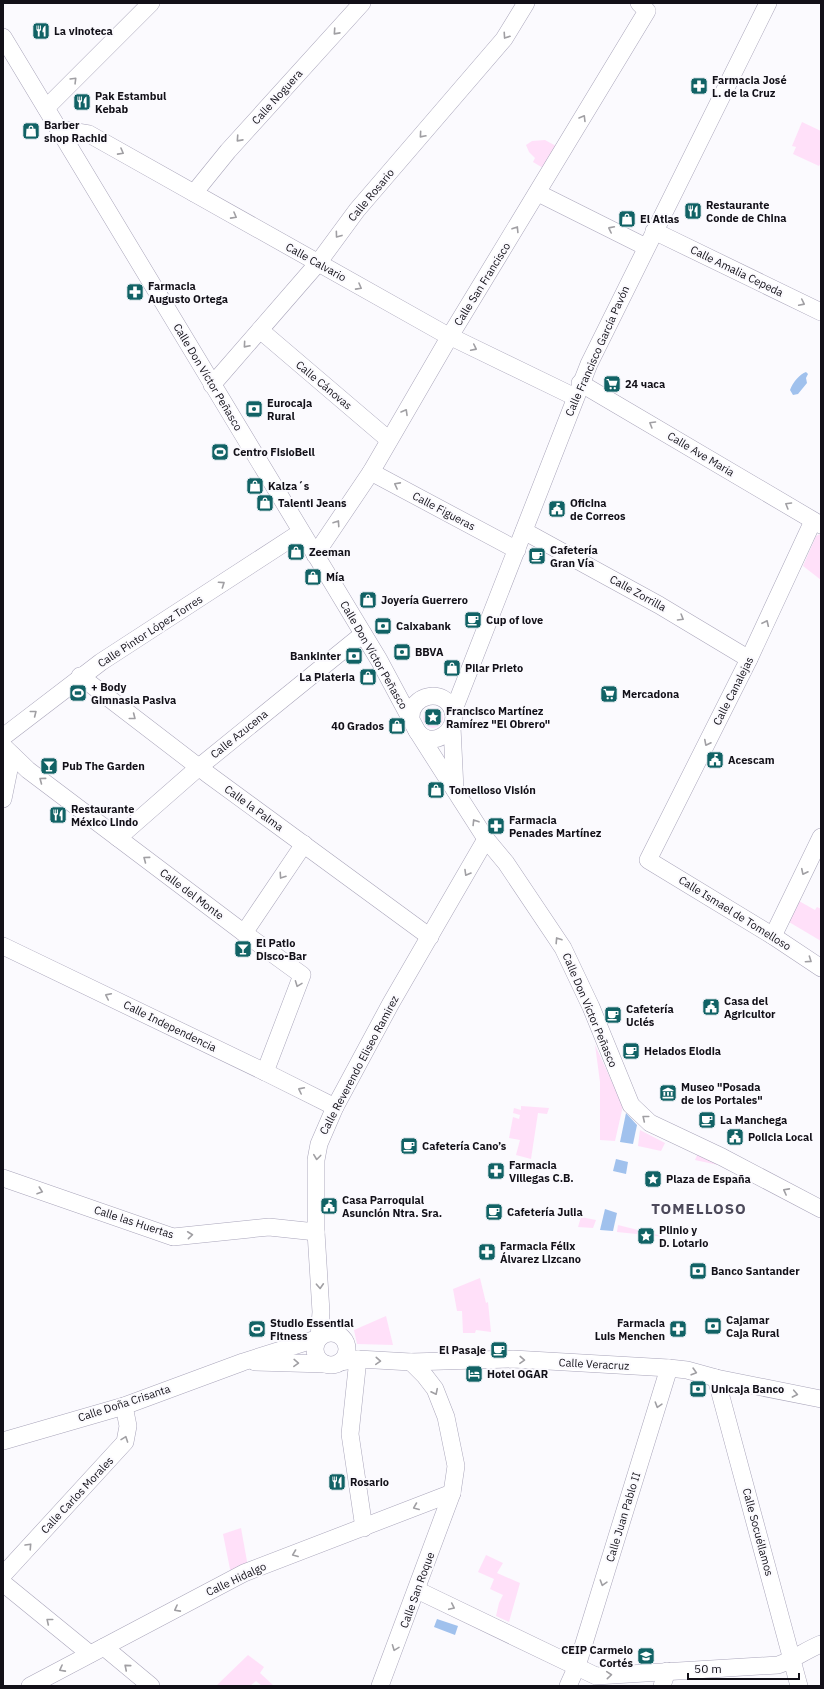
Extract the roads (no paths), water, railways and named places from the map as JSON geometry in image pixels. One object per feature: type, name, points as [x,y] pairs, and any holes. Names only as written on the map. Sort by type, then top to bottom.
[{"type":"street","points":[[46,108],[151,3]]},
{"type":"street","name":"Calle Noguera","points":[[194,193],[228,151],[362,3]]},
{"type":"street","name":"Calle Rosario","points":[[212,385],[318,263],[357,210],[504,39],[526,3]]},
{"type":"street","name":"Calle Francisco García Pavón","points":[[453,719],[578,390],[646,247],[768,3]]},
{"type":"street","name":"Calle San Francisco","points":[[315,555],[371,472],[450,336],[538,193],[643,7]]},
{"type":"street","name":"Calle Don Víctor Peñasco","points":[[3,37],[363,634],[414,725],[486,839],[506,863],[563,948],[591,1007],[631,1105],[650,1123],[679,1136],[821,1209]]},
{"type":"street","name":"Calle Calvario","points":[[59,129],[89,134],[450,336],[578,390]]},
{"type":"street","points":[[538,193],[646,247]]},
{"type":"street","name":"Calle Amalia Cepeda","points":[[654,231],[821,312]]},
{"type":"street","name":"Calle Cánovas","points":[[260,330],[389,440]]},
{"type":"street","name":"Calle Ave Maria","points":[[578,390],[817,523]]},
{"type":"street","name":"Calle Figueras","points":[[371,472],[517,550]]},
{"type":"street","name":"Calle Canalejas","points":[[648,860],[817,523]]},
{"type":"street","name":"Calle Zorrilla","points":[[524,531],[659,605],[749,659]]},
{"type":"street","name":"Calle Pintor López Torres","points":[[3,737],[80,676],[301,532]]},
{"type":"street","name":"Calle Azucena","points":[[118,838],[199,767],[363,634]]},
{"type":"street","name":"Calle la Palma","points":[[80,676],[199,767],[430,936]]},
{"type":"street","points":[[453,719],[448,733],[435,739],[421,736],[414,725],[411,713],[418,701],[432,696],[445,700],[453,719],[455,790]]},
{"type":"street","points":[[3,799],[8,751]]},
{"type":"street","name":"Calle del Monte","points":[[8,751],[118,838],[302,975],[265,1072]]},
{"type":"street","points":[[773,936],[821,837]]},
{"type":"street","name":"Calle Reverendo Eliseo Ramirez","points":[[319,1338],[321,1312],[316,1232],[316,1160],[319,1144],[335,1107],[391,1003],[486,839]]},
{"type":"street","points":[[244,933],[304,844]]},
{"type":"street","name":"Calle Ismael de Tomelloso","points":[[648,860],[773,936],[821,968]]},
{"type":"street","name":"Calle Independencia","points":[[3,946],[335,1107]]},
{"type":"street","name":"Calle las Huertas","points":[[3,1178],[173,1237],[270,1228],[316,1232]]},
{"type":"street","name":"Calle Doña Crisanta","points":[[3,1440],[124,1406],[243,1362],[319,1338],[329,1333],[339,1335],[343,1338],[347,1348],[346,1353],[332,1363],[243,1362]]},
{"type":"street","points":[[319,1338],[316,1342],[315,1353],[320,1362],[332,1363]]},
{"type":"street","points":[[358,1359],[350,1434],[364,1528]]},
{"type":"street","name":"Calle Veracruz","points":[[332,1363],[358,1359],[411,1362],[513,1359],[669,1368],[687,1370],[716,1378],[821,1399]]},
{"type":"street","name":"Calle San Roque","points":[[380,1686],[452,1493],[456,1466],[446,1417],[434,1389],[411,1362]]},
{"type":"street","name":"Calle Juan Pablo II","points":[[568,1686],[577,1666],[669,1368]]},
{"type":"street","name":"Calle Socuéllamos","points":[[716,1378],[799,1686]]},
{"type":"street","name":"Calle Carlos Morales","points":[[3,1575],[124,1442],[128,1426],[124,1406]]},
{"type":"street","name":"Calle Hidalgo","points":[[30,1686],[244,1573],[452,1493]]},
{"type":"street","points":[[3,1583],[97,1651],[151,1686]]},
{"type":"street","points":[[417,1590],[596,1676],[664,1678],[778,1665],[793,1660],[807,1650],[821,1644]]},
{"type":"water","points":[[806,372],[808,374],[806,378],[807,383],[798,394],[793,395],[790,390],[793,384],[799,376]]},
{"type":"water","points":[[626,1113],[637,1125],[633,1144],[620,1142]]},
{"type":"water","points":[[616,1159],[628,1162],[626,1174],[613,1171]]},
{"type":"water","points":[[605,1209],[617,1213],[613,1231],[600,1230]]},
{"type":"water","points":[[437,1619],[458,1626],[455,1635],[434,1627]]},
{"type":"place","name":"La vinoteca","points":[[41,31]]},
{"type":"place","name":"Farmacia José L. de la Cruz","points":[[699,86]]},
{"type":"place","name":"Pak Estambul Kebab","points":[[82,102]]},
{"type":"place","name":"Barber shop Rachid","points":[[31,131]]},
{"type":"place","name":"Restaurante Conde de China","points":[[693,211]]},
{"type":"place","name":"El Atlas","points":[[627,219]]},
{"type":"place","name":"Farmacia Augusto Ortega","points":[[135,292]]},
{"type":"place","name":"24 часа","points":[[612,384]]},
{"type":"place","name":"Eurocaja Rural","points":[[254,409]]},
{"type":"place","name":"Centro FisioBell","points":[[220,452]]},
{"type":"place","name":"Kalza´s","points":[[255,486]]},
{"type":"place","name":"Talenti Jeans","points":[[265,503]]},
{"type":"place","name":"Oficina de Correos","points":[[557,509]]},
{"type":"place","name":"Zeeman","points":[[296,552]]},
{"type":"place","name":"Cafetería Gran Vía","points":[[537,556]]},
{"type":"place","name":"Mía","points":[[313,577]]},
{"type":"place","name":"Joyería Guerrero","points":[[368,600]]},
{"type":"place","name":"Cup of love","points":[[473,620]]},
{"type":"place","name":"Caixabank","points":[[383,626]]},
{"type":"place","name":"BBVA","points":[[402,652]]},
{"type":"place","name":"Bankinter","points":[[354,656]]},
{"type":"place","name":"Pilar Prieto","points":[[452,668]]},
{"type":"place","name":"La Plateria","points":[[368,677]]},
{"type":"place","name":"+ Body Gimnasia Pasiva","points":[[78,693]]},
{"type":"place","name":"Mercadona","points":[[609,694]]},
{"type":"place","name":"Francisco Martínez Ramírez \"El Obrero\"","points":[[433,717]]},
{"type":"place","name":"40 Grados","points":[[397,726]]},
{"type":"place","name":"Acescam","points":[[715,760]]},
{"type":"place","name":"Pub The Garden","points":[[49,766]]},
{"type":"place","name":"Tomelloso Visión","points":[[436,790]]},
{"type":"place","name":"Restaurante México Lindo","points":[[58,815]]},
{"type":"place","name":"Farmacia Penades Martínez","points":[[496,826]]},
{"type":"place","name":"El Patio Disco-Bar","points":[[243,949]]},
{"type":"place","name":"Casa del Agricultor","points":[[711,1007]]},
{"type":"place","name":"Cafetería Uclés","points":[[613,1015]]},
{"type":"place","name":"Helados Elodia","points":[[631,1051]]},
{"type":"place","name":"Museo \"Posada de los Portales\"","points":[[668,1093]]},
{"type":"place","name":"La Manchega","points":[[707,1120]]},
{"type":"place","name":"Policia Local","points":[[735,1137]]},
{"type":"place","name":"Cafetería Cano’s","points":[[409,1146]]},
{"type":"place","name":"Farmacia Villegas C.B.","points":[[496,1171]]},
{"type":"place","name":"Plaza de España","points":[[653,1179]]},
{"type":"place","name":"Casa Parroquial Asunción Ntra. Sra.","points":[[329,1206]]},
{"type":"place","name":"Cafetería Julia","points":[[494,1212]]},
{"type":"place","name":"Plinio y D. Lotario","points":[[646,1236]]},
{"type":"place","name":"Farmacia Félix Álvarez Lizcano","points":[[487,1252]]},
{"type":"place","name":"Banco Santander","points":[[698,1271]]},
{"type":"place","name":"Cajamar Caja Rural","points":[[713,1326]]},
{"type":"place","name":"Studio Essential Fitness","points":[[257,1329]]},
{"type":"place","name":"Farmacia Luis Menchen","points":[[678,1329]]},
{"type":"place","name":"El Pasaje","points":[[499,1350]]},
{"type":"place","name":"Hotel OGAR","points":[[474,1374]]},
{"type":"place","name":"Unicaja Banco","points":[[698,1389]]},
{"type":"place","name":"Rosario","points":[[337,1482]]},
{"type":"place","name":"CEIP Carmelo Cortés","points":[[646,1656]]},
{"type":"district","name":"TOMELLOSO","points":[[699,1208]]}]
